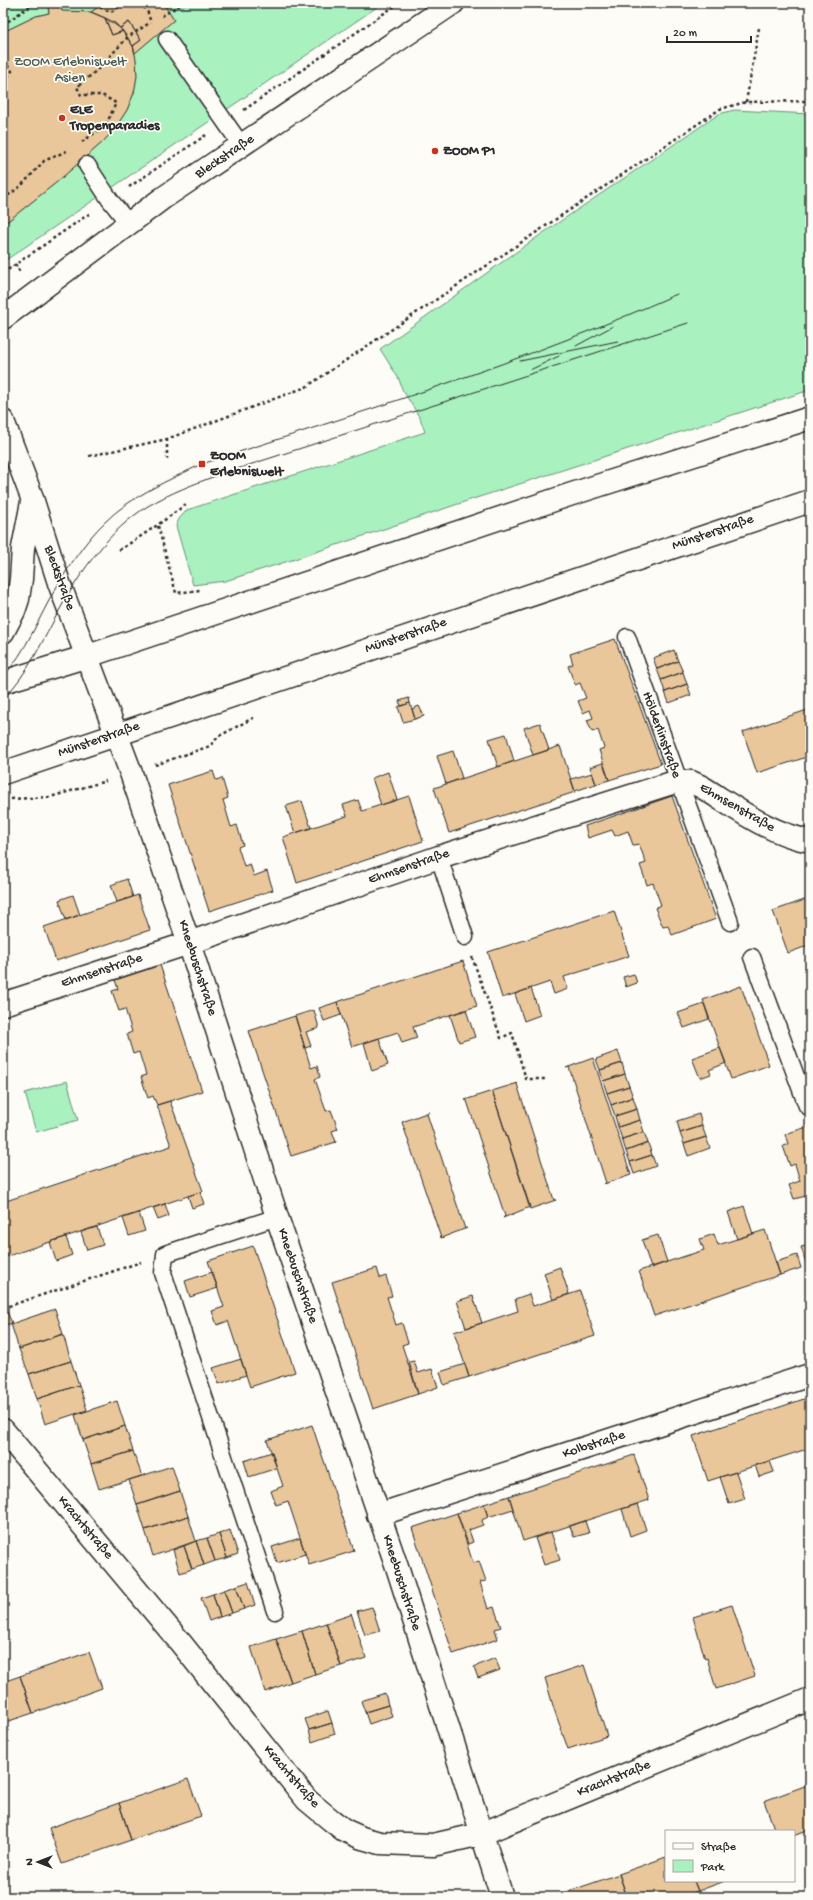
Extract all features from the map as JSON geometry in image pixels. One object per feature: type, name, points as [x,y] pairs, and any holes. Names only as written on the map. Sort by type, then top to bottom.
[{"type":"street","name":"Bleckstraße","points":[[3,318],[163,198],[453,3]]},
{"type":"street","points":[[3,682],[88,656],[572,494],[706,453],[810,418]]},
{"type":"street","name":"Bleckstraße","points":[[3,421],[32,499],[60,584],[88,656]]},
{"type":"street","name":"Bleckstraße","points":[[3,632],[14,611],[18,599],[22,579],[23,548],[32,499]]},
{"type":"street","name":"Münsterstraße","points":[[3,773],[810,501]]},
{"type":"street","name":"Kneebuschstraße","points":[[88,656],[131,773],[189,943],[277,1217],[398,1570],[502,1897]]},
{"type":"street","name":"Ehmsenstraße","points":[[3,1004],[189,943],[439,857],[678,781],[691,782],[702,787],[772,830],[810,841]]},
{"type":"street","name":"Kolbstraße","points":[[378,1515],[810,1376]]},
{"type":"street","name":"Krachtstraße","points":[[3,1430],[180,1642],[307,1800],[344,1830],[362,1838],[380,1843],[433,1845],[481,1834],[810,1699]]},
{"type":"lane","points":[[167,39],[242,146]]},
{"type":"lane","points":[[87,165],[110,200],[129,224]]},
{"type":"lane","name":"Hölderlinstraße","points":[[627,637],[730,922]]},
{"type":"lane","points":[[439,857],[465,937]]},
{"type":"lane","points":[[752,957],[807,1106],[810,1105]]},
{"type":"lane","points":[[275,1610],[163,1273],[165,1254],[277,1217]]},
{"type":"path","points":[[3,25],[34,3]]},
{"type":"path","points":[[89,3],[111,12],[125,3]]},
{"type":"path","points":[[139,3],[147,10],[151,23]]},
{"type":"path","points":[[82,142],[106,125],[116,103],[102,95],[81,95],[77,87],[98,70],[128,37],[183,3]]},
{"type":"path","points":[[3,273],[399,3]]},
{"type":"path","points":[[746,102],[759,28]]},
{"type":"path","points":[[3,61],[12,71],[3,83]]},
{"type":"path","points":[[89,456],[167,439],[306,387],[720,109],[746,102],[810,101]]},
{"type":"path","points":[[3,199],[21,186],[44,161],[75,147]]},
{"type":"path","points":[[167,439],[167,458]]},
{"type":"path","points":[[119,550],[158,526],[166,517],[186,504]]},
{"type":"path","points":[[158,526],[176,593]]},
{"type":"path","points":[[3,799],[50,797],[131,773],[210,746],[220,736],[256,716]]},
{"type":"path","points":[[465,937],[501,1038],[512,1033],[526,1079],[546,1079]]},
{"type":"path","points":[[3,1308],[165,1254]]},
{"type":"green space","points":[[3,3],[383,3],[3,262]]},
{"type":"green space","points":[[734,110],[810,114],[810,390],[470,500],[295,559],[225,581],[193,585],[176,526],[179,519],[187,510],[425,432],[420,418],[402,389],[399,379],[380,349],[543,233],[719,114]]},
{"type":"green space","points":[[67,1081],[78,1120],[36,1132],[25,1093]]},
{"type":"building","name":"ZOOM Erlebniswelt Asien","points":[[50,3],[59,3],[62,11],[91,12],[105,18],[112,35],[123,31],[133,46],[136,59],[137,76],[134,93],[127,110],[116,127],[103,142],[57,182],[3,225],[3,32],[36,16],[49,13],[48,6]]},
{"type":"building","points":[[104,3],[110,5],[112,3],[163,3],[174,20],[135,53],[133,46],[141,40],[129,22],[120,28],[105,18],[91,12]]},
{"type":"building","points":[[105,18],[115,23],[123,31],[112,35]]},
{"type":"building","points":[[129,22],[141,40],[133,46],[120,28]]},
{"type":"building","points":[[615,639],[661,764],[609,780],[599,750],[604,748],[598,730],[592,732],[587,720],[593,718],[590,710],[583,713],[578,701],[586,698],[580,683],[575,685],[568,666],[573,664],[570,654]]},
{"type":"building","points":[[674,650],[678,661],[657,669],[653,658]]},
{"type":"building","points":[[678,661],[683,672],[661,680],[657,669]]},
{"type":"building","points":[[683,672],[687,684],[665,692],[661,680]]},
{"type":"building","points":[[687,684],[691,695],[669,703],[665,692]]},
{"type":"building","points":[[409,698],[410,703],[401,706],[399,701]]},
{"type":"building","points":[[410,703],[415,719],[403,722],[398,707]]},
{"type":"building","points":[[419,706],[424,716],[415,719],[412,709]]},
{"type":"building","points":[[810,709],[810,756],[757,773],[743,732]]},
{"type":"building","points":[[540,723],[549,750],[533,755],[524,728]]},
{"type":"building","points":[[506,734],[514,761],[498,767],[489,739]]},
{"type":"building","points":[[560,746],[575,792],[449,833],[434,788]]},
{"type":"building","points":[[453,751],[462,778],[446,784],[437,756]]},
{"type":"building","points":[[603,763],[609,780],[596,784],[590,767]]},
{"type":"building","points":[[213,771],[216,780],[222,778],[228,798],[223,800],[231,827],[237,825],[243,845],[238,847],[244,866],[250,864],[254,876],[267,871],[273,890],[209,911],[168,785]]},
{"type":"building","points":[[388,772],[397,800],[381,805],[372,778]]},
{"type":"building","points":[[592,773],[596,784],[575,791],[571,779]]},
{"type":"building","points":[[409,796],[423,841],[297,883],[283,837],[347,816],[343,805],[358,800],[362,811]]},
{"type":"building","points":[[672,796],[716,919],[672,935],[668,926],[663,927],[655,908],[661,905],[653,883],[647,885],[640,865],[646,863],[639,844],[633,845],[628,831],[615,836],[612,830],[588,838],[585,826]]},
{"type":"building","points":[[302,801],[311,828],[295,833],[286,806]]},
{"type":"building","points":[[127,879],[133,897],[117,902],[111,885]]},
{"type":"building","points":[[73,895],[80,915],[66,920],[59,900]]},
{"type":"building","points":[[138,895],[150,930],[56,961],[44,927]]},
{"type":"building","points":[[810,898],[810,945],[788,953],[773,911]]},
{"type":"building","points":[[614,911],[629,956],[564,977],[568,989],[554,994],[550,982],[502,998],[488,952]]},
{"type":"building","points":[[463,961],[477,1006],[413,1027],[417,1038],[402,1043],[398,1032],[352,1047],[337,1002]]},
{"type":"building","points":[[160,965],[202,1091],[157,1105],[153,1096],[148,1098],[141,1077],[146,1075],[139,1052],[133,1054],[127,1034],[132,1032],[125,1009],[119,1011],[112,991],[118,989],[115,980]]},
{"type":"building","points":[[634,974],[637,983],[626,987],[623,977]]},
{"type":"building","points":[[741,986],[769,1065],[731,1079],[703,1000]]},
{"type":"building","points":[[531,988],[540,1015],[524,1021],[515,994]]},
{"type":"building","points":[[337,1002],[341,1015],[324,1021],[319,1008]]},
{"type":"building","points":[[704,1004],[709,1019],[684,1028],[678,1013]]},
{"type":"building","points":[[314,1010],[319,1028],[306,1032],[311,1046],[305,1048],[295,1016]]},
{"type":"building","points":[[466,1010],[475,1037],[459,1042],[450,1015]]},
{"type":"building","points":[[295,1016],[311,1068],[317,1066],[320,1077],[315,1079],[326,1111],[331,1110],[338,1129],[332,1131],[336,1142],[291,1156],[249,1031]]},
{"type":"building","points":[[379,1038],[388,1065],[372,1071],[364,1043]]},
{"type":"building","points":[[720,1048],[726,1063],[709,1070],[711,1074],[700,1078],[692,1058]]},
{"type":"building","points":[[618,1051],[622,1063],[600,1070],[596,1059]]},
{"type":"building","points":[[593,1058],[631,1175],[604,1184],[606,1183],[569,1067],[566,1068]]},
{"type":"building","points":[[622,1063],[625,1074],[603,1081],[600,1070]]},
{"type":"building","points":[[625,1074],[629,1086],[607,1093],[603,1081]]},
{"type":"building","points":[[518,1083],[517,1084],[554,1200],[556,1200],[530,1209],[492,1091]]},
{"type":"building","points":[[629,1086],[633,1097],[611,1105],[607,1093]]},
{"type":"building","points":[[492,1091],[530,1207],[503,1218],[505,1216],[467,1101],[465,1100]]},
{"type":"building","points":[[633,1097],[637,1109],[615,1116],[611,1105]]},
{"type":"building","points":[[170,1101],[203,1191],[5,1257],[3,1251],[3,1202],[171,1146],[157,1105]]},
{"type":"building","points":[[637,1109],[640,1120],[618,1127],[615,1116]]},
{"type":"building","points":[[429,1112],[427,1114],[465,1229],[441,1238],[402,1122]]},
{"type":"building","points":[[699,1114],[702,1126],[680,1133],[677,1121]]},
{"type":"building","points":[[640,1120],[644,1132],[622,1139],[618,1127]]},
{"type":"building","points":[[702,1126],[706,1137],[684,1144],[680,1133]]},
{"type":"building","points":[[810,1126],[810,1209],[806,1196],[794,1199],[789,1185],[800,1181],[795,1164],[790,1166],[783,1146],[788,1144],[785,1134]]},
{"type":"building","points":[[644,1132],[648,1143],[626,1151],[622,1139]]},
{"type":"building","points":[[706,1137],[710,1148],[688,1156],[684,1144]]},
{"type":"building","points":[[648,1143],[652,1155],[630,1162],[626,1151]]},
{"type":"building","points":[[652,1155],[656,1166],[634,1174],[630,1162]]},
{"type":"building","points":[[200,1192],[204,1204],[192,1208],[188,1196]]},
{"type":"building","points":[[165,1204],[169,1216],[158,1220],[153,1208]]},
{"type":"building","points":[[744,1206],[753,1234],[737,1239],[728,1212]]},
{"type":"building","points":[[139,1213],[145,1231],[129,1236],[123,1218]]},
{"type":"building","points":[[97,1227],[103,1245],[87,1250],[81,1232]]},
{"type":"building","points":[[765,1230],[780,1275],[654,1316],[639,1271],[704,1250],[700,1239],[714,1234],[718,1245]]},
{"type":"building","points":[[658,1235],[667,1262],[651,1268],[642,1240]]},
{"type":"building","points":[[66,1237],[72,1255],[56,1261],[50,1242]]},
{"type":"building","points":[[810,1245],[810,1265],[807,1266],[801,1247]]},
{"type":"building","points":[[253,1246],[295,1372],[250,1387],[228,1321],[217,1325],[212,1311],[224,1307],[208,1261]]},
{"type":"building","points":[[797,1255],[801,1268],[780,1275],[776,1262]]},
{"type":"building","points":[[560,1267],[569,1294],[553,1300],[544,1273]]},
{"type":"building","points":[[377,1268],[380,1278],[386,1276],[392,1296],[387,1297],[396,1325],[402,1323],[408,1343],[402,1345],[418,1394],[373,1409],[332,1282]]},
{"type":"building","points":[[212,1272],[218,1288],[190,1297],[185,1281]]},
{"type":"building","points":[[580,1291],[595,1336],[469,1377],[454,1332],[518,1311],[515,1299],[529,1294],[533,1306]]},
{"type":"building","points":[[473,1296],[482,1323],[466,1328],[457,1301]]},
{"type":"building","points":[[55,1309],[63,1334],[19,1349],[11,1324]]},
{"type":"building","points":[[7,1312],[12,1323],[3,1326],[3,1313]]},
{"type":"building","points":[[63,1334],[71,1361],[29,1374],[19,1349]]},
{"type":"building","points":[[241,1359],[246,1375],[219,1384],[213,1368]]},
{"type":"building","points":[[71,1361],[79,1385],[37,1399],[29,1374]]},
{"type":"building","points":[[414,1361],[418,1373],[432,1369],[438,1387],[418,1394],[409,1362]]},
{"type":"building","points":[[465,1364],[469,1377],[444,1385],[440,1372]]},
{"type":"building","points":[[79,1385],[87,1410],[45,1424],[37,1399]]},
{"type":"building","points":[[810,1397],[810,1448],[708,1481],[693,1436]]},
{"type":"building","points":[[117,1401],[125,1426],[83,1440],[75,1415]]},
{"type":"building","points":[[312,1425],[354,1551],[309,1565],[288,1501],[276,1505],[271,1491],[283,1486],[267,1440]]},
{"type":"building","points":[[125,1426],[133,1451],[91,1464],[83,1440]]},
{"type":"building","points":[[133,1451],[142,1476],[99,1489],[91,1464]]},
{"type":"building","points":[[272,1452],[277,1468],[249,1477],[244,1461]]},
{"type":"building","points":[[634,1455],[649,1500],[523,1541],[509,1496]]},
{"type":"building","points":[[770,1461],[774,1472],[759,1477],[755,1465]]},
{"type":"building","points":[[172,1466],[180,1491],[137,1505],[129,1480]]},
{"type":"building","points":[[736,1472],[745,1499],[729,1504],[720,1477]]},
{"type":"building","points":[[180,1491],[188,1516],[145,1530],[137,1505]]},
{"type":"building","points":[[509,1496],[513,1509],[488,1517],[484,1504]]},
{"type":"building","points":[[484,1504],[488,1517],[482,1520],[483,1525],[469,1530],[473,1542],[468,1544],[457,1513]]},
{"type":"building","points":[[638,1504],[646,1530],[630,1536],[622,1509]]},
{"type":"building","points":[[457,1513],[473,1563],[479,1561],[486,1581],[480,1582],[488,1609],[494,1607],[501,1627],[495,1629],[498,1639],[453,1654],[412,1528]]},
{"type":"building","points":[[188,1516],[196,1541],[153,1556],[145,1530]]},
{"type":"building","points":[[585,1521],[589,1533],[574,1537],[570,1526]]},
{"type":"building","points":[[230,1530],[238,1554],[227,1558],[219,1534]]},
{"type":"building","points":[[551,1532],[560,1560],[544,1565],[535,1538]]},
{"type":"building","points":[[219,1534],[227,1558],[215,1561],[207,1538]]},
{"type":"building","points":[[207,1538],[215,1561],[204,1565],[196,1541]]},
{"type":"building","points":[[300,1538],[305,1554],[277,1563],[272,1547]]},
{"type":"building","points":[[196,1541],[204,1565],[192,1569],[184,1546]]},
{"type":"building","points":[[184,1546],[192,1569],[180,1573],[173,1550]]},
{"type":"building","points":[[248,1582],[255,1605],[244,1609],[236,1586]]},
{"type":"building","points":[[236,1586],[244,1609],[232,1613],[224,1590]]},
{"type":"building","points":[[224,1590],[232,1613],[220,1617],[213,1594]]},
{"type":"building","points":[[213,1594],[220,1617],[209,1621],[201,1598]]},
{"type":"building","points":[[732,1605],[755,1676],[716,1689],[707,1658],[705,1659],[693,1617]]},
{"type":"building","points":[[372,1607],[380,1631],[365,1635],[357,1611]]},
{"type":"building","points":[[351,1613],[366,1658],[341,1666],[326,1623],[350,1615]]},
{"type":"building","points":[[326,1623],[341,1666],[315,1674],[302,1631]]},
{"type":"building","points":[[302,1631],[315,1674],[291,1682],[276,1639]]},
{"type":"building","points":[[276,1639],[291,1682],[265,1692],[251,1647]]},
{"type":"building","points":[[89,1652],[102,1688],[33,1713],[20,1676]]},
{"type":"building","points":[[495,1658],[500,1670],[478,1678],[474,1667]]},
{"type":"building","points":[[584,1665],[607,1736],[568,1749],[545,1678]]},
{"type":"building","points":[[20,1676],[33,1713],[3,1723],[3,1682]]},
{"type":"building","points":[[385,1693],[388,1705],[365,1712],[361,1701]]},
{"type":"building","points":[[388,1705],[392,1716],[369,1724],[365,1712]]},
{"type":"building","points":[[328,1711],[332,1723],[309,1730],[305,1719]]},
{"type":"building","points":[[332,1723],[335,1734],[312,1742],[309,1730]]},
{"type":"building","points":[[188,1779],[201,1816],[131,1840],[119,1803]]},
{"type":"building","points":[[810,1784],[810,1829],[795,1835],[795,1830],[775,1830],[764,1801]]},
{"type":"building","points":[[119,1803],[131,1840],[62,1864],[49,1828]]},
{"type":"building","points":[[665,1857],[665,1882],[694,1882],[698,1891],[680,1897],[627,1897],[619,1874]]},
{"type":"building","points":[[619,1874],[627,1897],[555,1896]]},
{"type":"building","points":[[694,1882],[722,1882],[698,1891]]},
{"type":"tram line","points":[[3,677],[19,657],[56,588],[84,545],[105,522],[138,496],[202,464],[502,364],[619,319],[677,294]]},
{"type":"tram line","points":[[3,699],[28,668],[68,594],[87,566],[121,527],[156,501],[218,475],[688,323]]},
{"type":"tram line","points":[[576,346],[613,326]]},
{"type":"tram line","points":[[520,361],[618,341]]},
{"type":"tram line","points":[[530,370],[559,356]]},
{"type":"place","name":"ELE Tropenparadies","points":[[62,118]]},
{"type":"place","name":"ZOOM P1","points":[[435,151]]},
{"type":"place","name":"ZOOM Erlebniswelt","points":[[202,464]]}]
